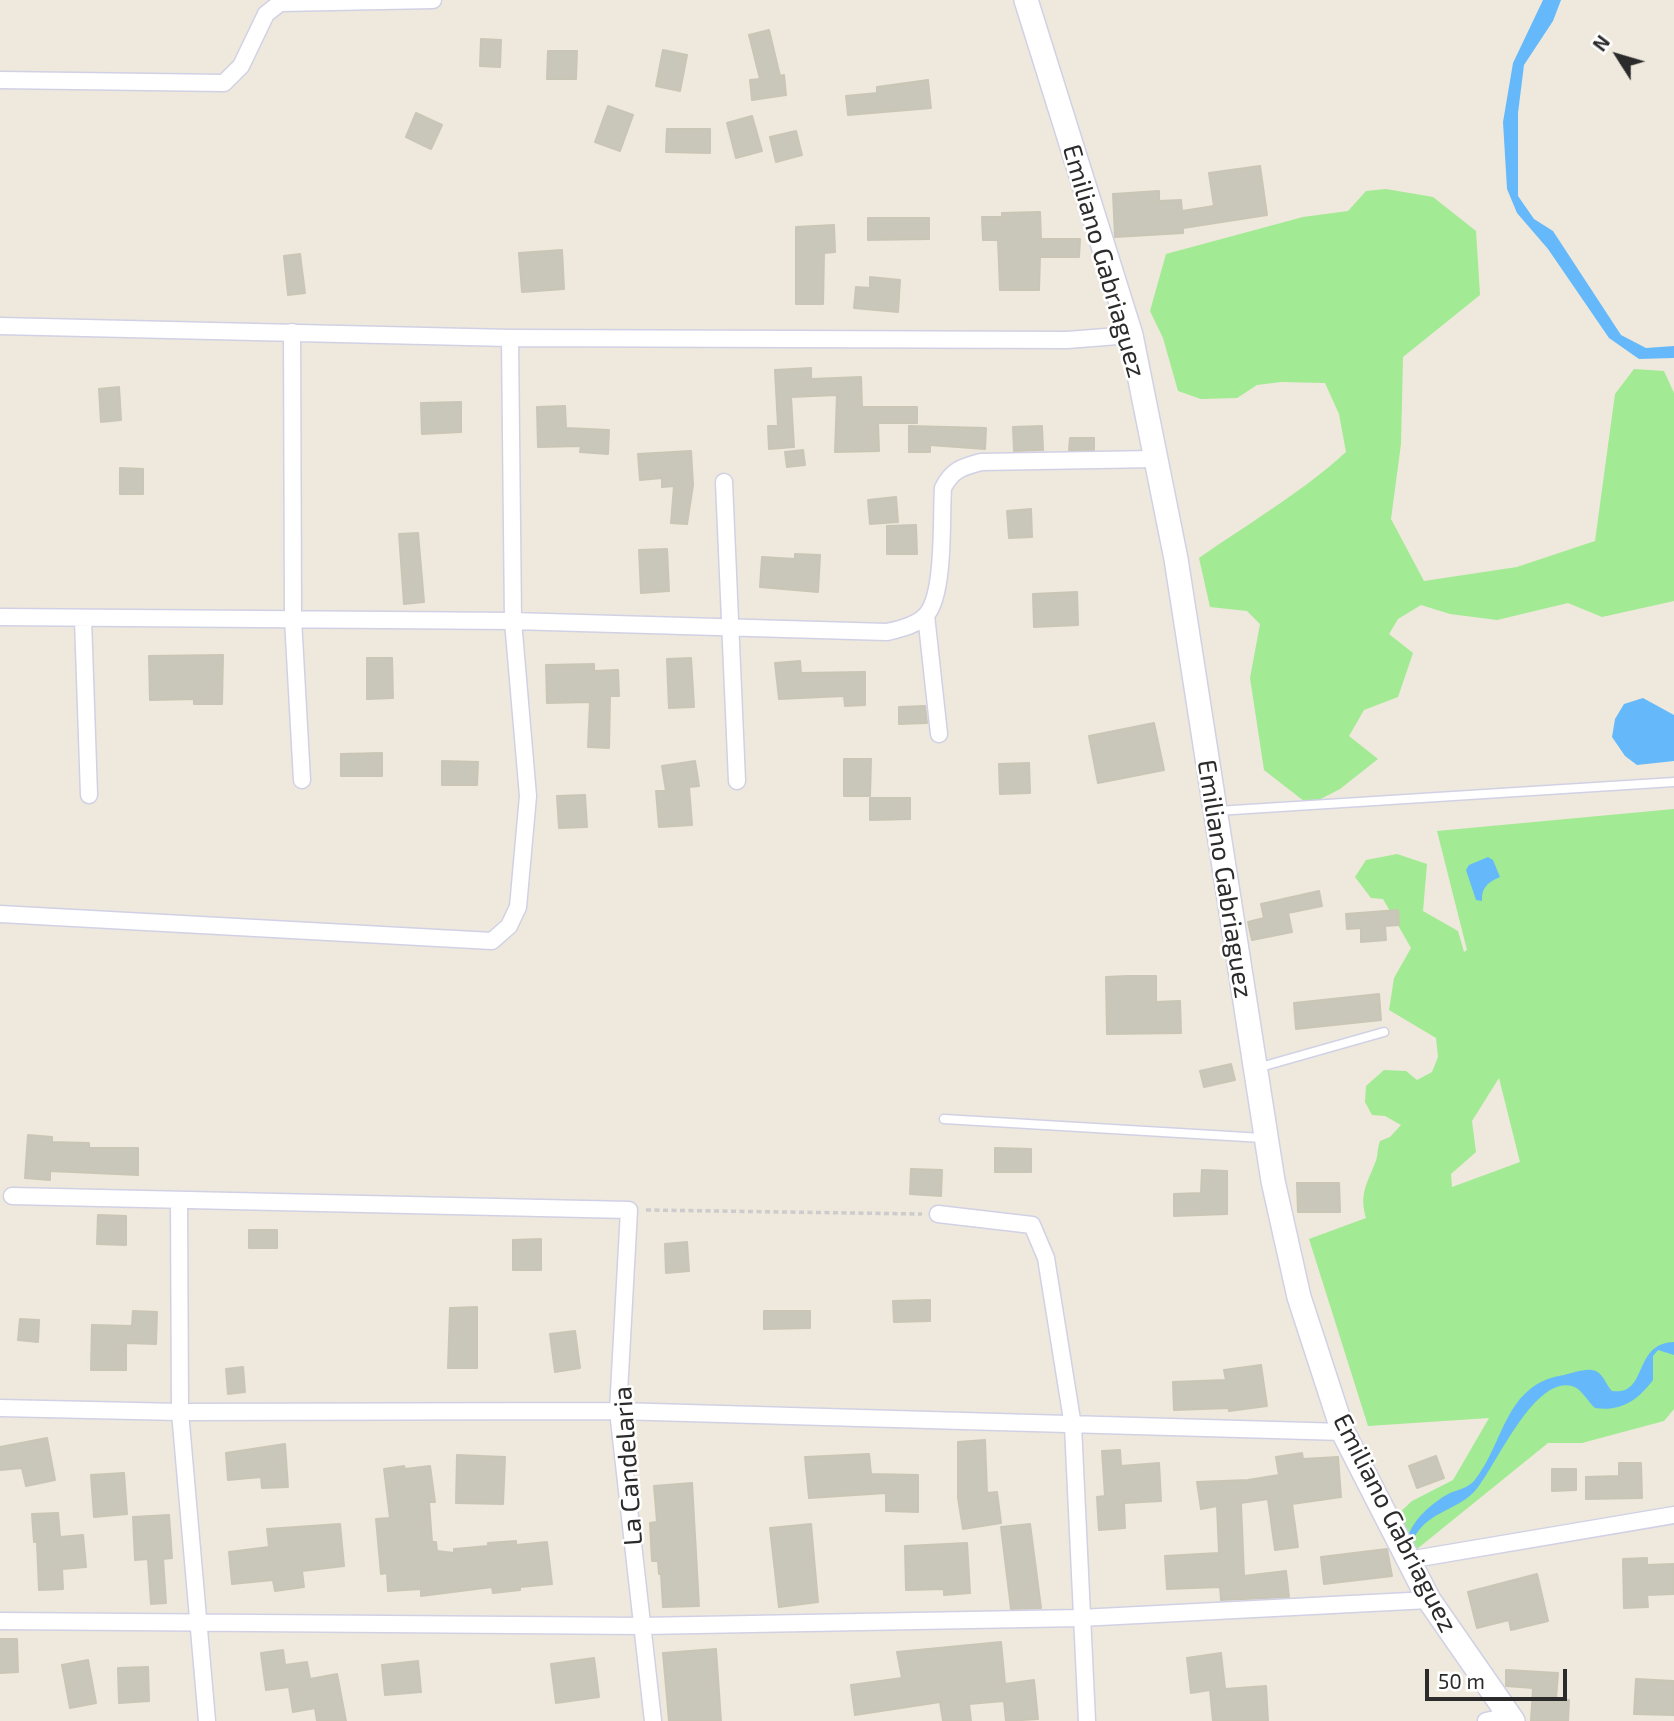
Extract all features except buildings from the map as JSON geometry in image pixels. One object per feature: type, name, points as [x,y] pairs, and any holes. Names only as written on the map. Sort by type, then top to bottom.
[{"type":"main road","name":"Emiliano Gabriaguez","points":[[1026,0],[1131,335],[1176,559],[1254,1069],[1298,1297],[1343,1432],[1429,1600],[1503,1719]]},
{"type":"street","points":[[0,80],[224,83],[241,66],[266,14],[280,3],[433,0]]},
{"type":"street","points":[[0,326],[510,338],[1067,340],[1131,335]]},
{"type":"street","points":[[292,332],[293,619],[302,780]]},
{"type":"street","points":[[0,914],[492,941],[509,926],[518,907],[528,796],[513,621],[510,338]]},
{"type":"street","points":[[0,617],[513,621],[887,632],[909,626],[926,615],[936,597],[943,488],[949,476],[959,468],[981,462],[1155,459]]},
{"type":"street","points":[[724,482],[733,629],[737,781]]},
{"type":"street","points":[[926,615],[939,734]]},
{"type":"street","points":[[83,619],[89,795]]},
{"type":"street","points":[[12,1196],[629,1210]]},
{"type":"street","points":[[179,1201],[180,1412],[207,1721]]},
{"type":"street","name":"La Candelaria","points":[[629,1210],[618,1411],[653,1721]]},
{"type":"street","points":[[938,1214],[1032,1225],[1046,1258],[1073,1426],[1080,1618],[1087,1721]]},
{"type":"street","points":[[0,1408],[180,1412],[618,1411],[1343,1432]]},
{"type":"street","points":[[1408,1560],[1586,1527],[1674,1515]]},
{"type":"street","points":[[0,1621],[642,1626],[1080,1618],[1429,1600]]},
{"type":"lane","points":[[1214,811],[1674,782]]},
{"type":"lane","points":[[1254,1069],[1384,1032]]},
{"type":"lane","points":[[944,1119],[1266,1138]]},
{"type":"path","points":[[629,1210],[938,1214]]},
{"type":"green space","points":[[1386,189],[1433,197],[1476,231],[1480,295],[1403,357],[1401,444],[1391,519],[1424,581],[1517,567],[1595,541],[1615,394],[1634,369],[1664,371],[1674,393],[1674,601],[1602,617],[1568,603],[1497,620],[1450,614],[1421,605],[1398,619],[1389,634],[1413,653],[1398,697],[1364,710],[1349,736],[1378,759],[1340,789],[1309,805],[1264,770],[1250,678],[1260,624],[1247,611],[1210,607],[1199,558],[1293,494],[1346,452],[1339,414],[1325,383],[1281,382],[1257,385],[1237,398],[1201,399],[1178,391],[1163,338],[1150,311],[1166,254],[1303,217],[1348,211],[1366,191]]},
{"type":"green space","points":[[1674,809],[1674,1409],[1664,1421],[1582,1443],[1548,1443],[1417,1549],[1398,1514],[1412,1501],[1453,1480],[1489,1418],[1368,1426],[1309,1239],[1366,1218],[1364,1196],[1380,1141],[1390,1137],[1401,1125],[1385,1116],[1372,1115],[1365,1102],[1366,1086],[1384,1070],[1406,1071],[1417,1080],[1432,1072],[1438,1057],[1436,1038],[1389,1010],[1394,978],[1411,948],[1383,899],[1371,898],[1355,877],[1366,860],[1397,854],[1427,864],[1423,911],[1458,931],[1464,952],[1467,950],[1437,831]],"holes":[[[1499,1078],[1520,1162],[1452,1187],[1451,1174],[1476,1152],[1472,1121]]]},
{"type":"water","points":[[1543,0],[1561,0],[1553,21],[1524,65],[1518,113],[1518,196],[1534,219],[1553,231],[1621,335],[1646,348],[1674,346],[1674,358],[1639,359],[1609,338],[1548,249],[1517,213],[1507,189],[1503,122],[1513,63]]},
{"type":"water","points":[[1643,698],[1674,715],[1674,761],[1637,765],[1625,756],[1612,737],[1615,719],[1624,704]]},
{"type":"water","points":[[1488,857],[1493,860],[1500,877],[1486,886],[1482,901],[1476,900],[1466,870],[1469,865]]},
{"type":"water","points":[[1674,1342],[1674,1355],[1658,1350],[1653,1356],[1653,1380],[1635,1399],[1621,1406],[1595,1408],[1572,1386],[1557,1387],[1543,1395],[1516,1427],[1474,1492],[1425,1524],[1413,1540],[1409,1533],[1426,1510],[1450,1493],[1474,1481],[1517,1402],[1529,1390],[1544,1381],[1578,1371],[1592,1370],[1600,1374],[1612,1391],[1624,1390],[1637,1378],[1652,1351],[1661,1345]]}]
